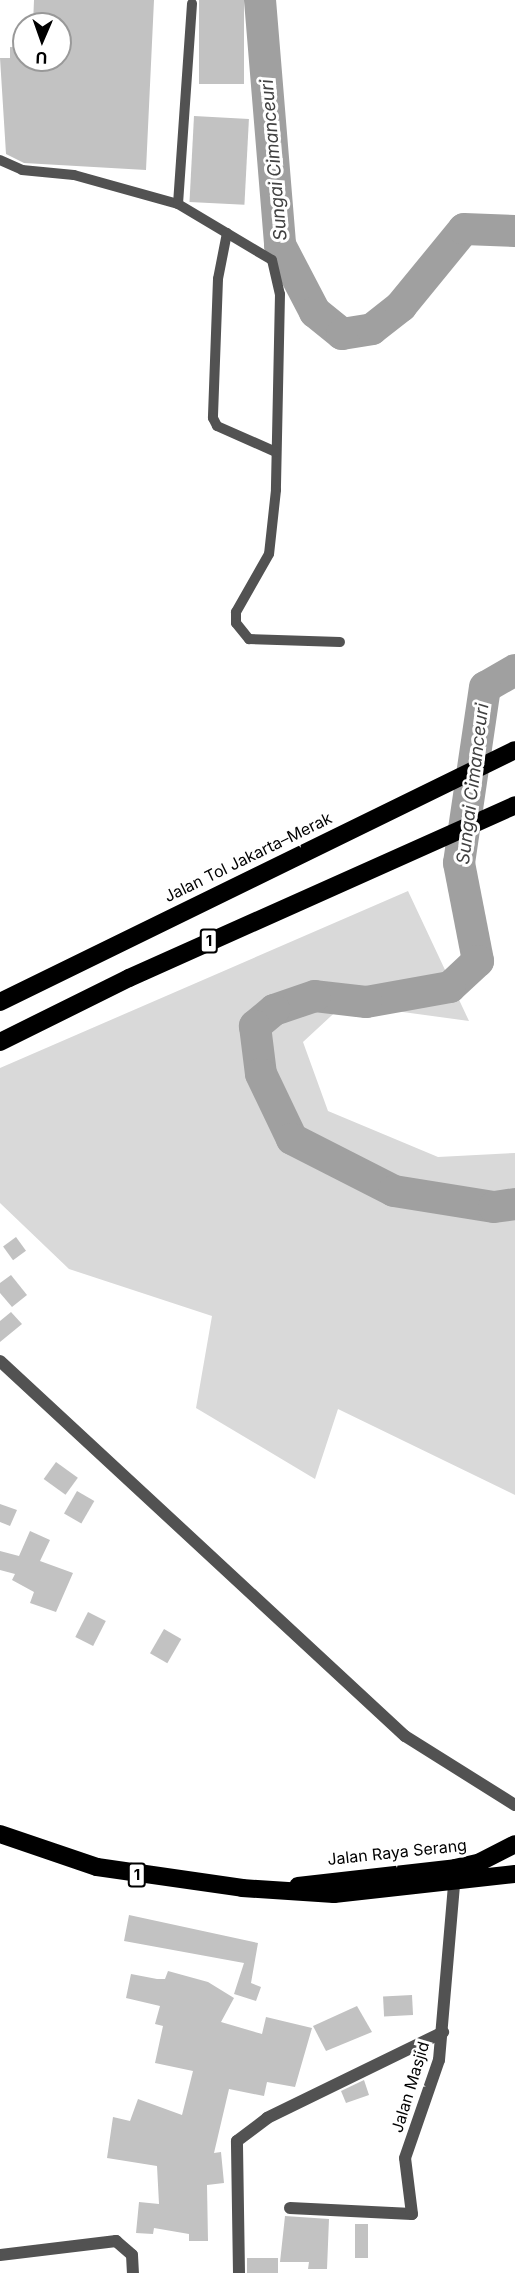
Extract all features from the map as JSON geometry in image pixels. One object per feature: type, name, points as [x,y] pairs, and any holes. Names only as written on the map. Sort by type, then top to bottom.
[{"type":"highway","name":"Jalan Tol Jakarta–Merak","points":[[0,1002],[406,801],[515,750]]},
{"type":"highway","name":"1","points":[[0,1042],[421,845],[515,804]]},
{"type":"highway","name":"Jalan Raya Serang","points":[[0,1834],[97,1868],[279,1890],[334,1894],[454,1884],[515,1874]]},
{"type":"highway","name":"Jalan Raya Serang","points":[[279,1890],[322,1880],[455,1868],[480,1862],[515,1844]]},
{"type":"street","points":[[0,1361],[405,1736],[483,1790],[515,1805]]},
{"type":"street","name":"Jalan Masjid","points":[[290,2208],[375,2210],[400,2217],[412,2214],[405,2158],[439,2060],[454,1884]]},
{"type":"street","points":[[239,2273],[237,2141],[267,2118],[443,2032]]},
{"type":"street","points":[[0,2255],[116,2241],[132,2255],[133,2273]]},
{"type":"lane","points":[[178,204],[192,3]]},
{"type":"lane","points":[[0,160],[22,170],[74,175],[178,204],[272,260],[278,272],[276,452],[269,555],[236,612],[238,631],[249,639],[340,642]]},
{"type":"lane","points":[[227,233],[218,279],[213,418],[218,426],[276,452]]},
{"type":"shaded area","points":[[408,891],[469,1021],[344,1004],[303,1042],[328,1111],[438,1157],[515,1153],[515,1495],[338,1409],[315,1479],[196,1408],[212,1316],[69,1269],[0,1203],[0,1068]]},
{"type":"building","points":[[34,0],[154,0],[146,170],[24,163],[6,154],[0,58],[10,58],[10,47],[12,47],[12,72],[72,72],[72,12],[34,12]]},
{"type":"building","points":[[199,0],[244,0],[244,84],[199,84]]},
{"type":"building","points":[[194,116],[249,119],[244,205],[189,202]]},
{"type":"building","points":[[16,1237],[26,1251],[13,1260],[3,1246]]},
{"type":"building","points":[[11,1275],[27,1295],[12,1307],[0,1293],[0,1283]]},
{"type":"building","points":[[11,1312],[22,1324],[0,1342],[0,1321]]},
{"type":"building","points":[[56,1462],[78,1478],[65,1495],[44,1479]]},
{"type":"building","points":[[77,1491],[94,1501],[81,1524],[64,1514]]},
{"type":"building","points":[[0,1504],[17,1510],[10,1526],[0,1522]]},
{"type":"building","points":[[30,1531],[50,1540],[40,1561],[73,1573],[56,1612],[30,1603],[34,1592],[12,1580],[15,1574],[0,1570],[0,1551],[19,1556]]},
{"type":"building","points":[[88,1612],[106,1621],[93,1646],[75,1637]]},
{"type":"building","points":[[164,1629],[181,1639],[167,1663],[150,1653]]},
{"type":"building","points":[[129,1915],[258,1943],[251,1983],[261,1987],[256,2001],[234,1994],[244,1963],[124,1941]]},
{"type":"building","points":[[168,1971],[208,1982],[234,1998],[221,2022],[262,2034],[266,2017],[312,2028],[295,2087],[267,2082],[264,2096],[229,2089],[214,2153],[221,2152],[224,2183],[207,2185],[208,2241],[189,2241],[189,2234],[154,2228],[153,2234],[136,2233],[139,2202],[159,2204],[157,2166],[107,2158],[113,2117],[130,2121],[138,2099],[182,2115],[193,2071],[155,2063],[163,2026],[155,2024],[160,2006],[126,1998],[131,1974],[165,1979]]},
{"type":"building","points":[[412,1995],[413,2015],[384,2016],[383,1997]]},
{"type":"building","points":[[357,2006],[372,2032],[326,2051],[313,2026]]},
{"type":"building","points":[[364,2080],[369,2095],[346,2103],[341,2091]]},
{"type":"building","points":[[285,2216],[329,2219],[327,2269],[308,2269],[309,2262],[280,2262]]},
{"type":"building","points":[[355,2224],[368,2224],[368,2258],[355,2258]]},
{"type":"building","points":[[247,2258],[278,2258],[278,2273],[247,2273]]},
{"type":"waterway","name":"Sungai Cimanceuri","points":[[260,0],[280,245],[315,312],[342,334],[372,329],[401,306],[464,229],[515,231]]},
{"type":"waterway","name":"Sungai Cimanceuri","points":[[515,670],[485,687],[459,863],[478,961],[450,987],[366,1002],[315,996],[274,1010],[255,1026],[261,1074],[292,1139],[394,1191],[494,1207],[515,1204]]}]
